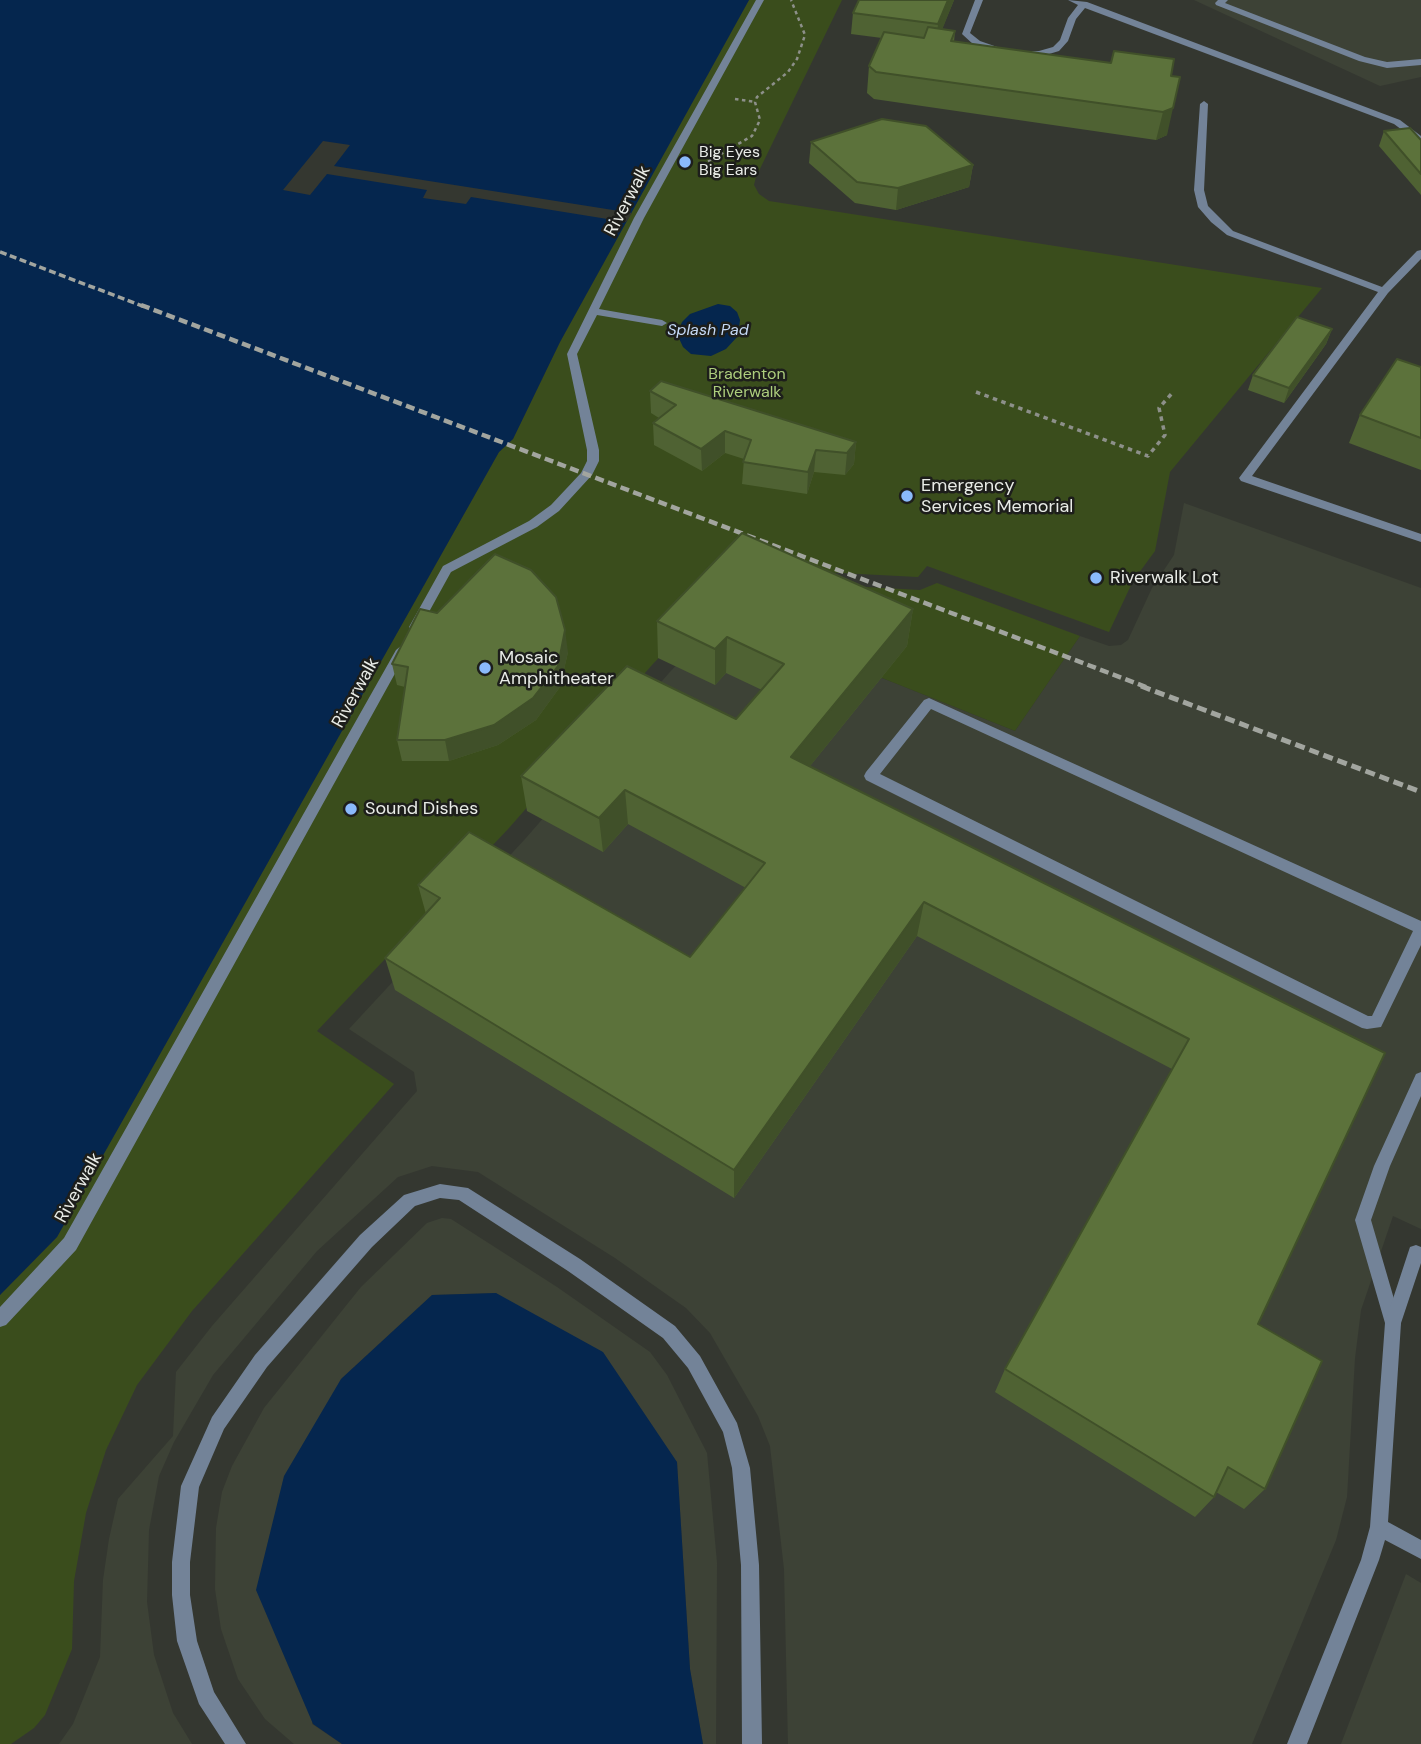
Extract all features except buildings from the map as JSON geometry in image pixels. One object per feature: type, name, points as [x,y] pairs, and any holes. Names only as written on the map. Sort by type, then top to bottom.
[{"type":"street","name":"Riverwalk","points":[[0,1319],[70,1244],[447,569],[533,524],[555,509],[586,475],[593,461],[593,450],[572,354],[639,218],[760,0]]},
{"type":"street","points":[[979,0],[966,34],[977,43],[1012,54],[1040,54],[1056,49],[1064,41],[1072,18],[1084,4]]},
{"type":"street","points":[[1072,0],[1397,122],[1421,141]]},
{"type":"street","points":[[1219,1],[1375,63],[1421,62]]},
{"type":"street","points":[[1204,104],[1199,190],[1203,207],[1214,220],[1230,233],[1384,291]]},
{"type":"street","points":[[1421,253],[1384,291],[1245,478],[1421,538]]},
{"type":"street","points":[[593,312],[662,323]]},
{"type":"street","points":[[929,703],[1421,929],[1383,1010],[1376,1022],[1367,1023],[871,776],[929,703]]},
{"type":"street","points":[[1393,1323],[1363,1220],[1382,1166],[1421,1079]]},
{"type":"street","points":[[236,1744],[206,1697],[187,1641],[181,1595],[181,1562],[190,1486],[202,1454],[225,1413],[287,1330],[339,1269],[410,1200],[440,1191],[462,1194],[574,1265],[669,1332],[694,1362],[731,1429],[741,1468],[750,1565],[752,1744]]},
{"type":"street","points":[[1297,1744],[1370,1560],[1379,1527],[1393,1323],[1416,1253]]},
{"type":"street","points":[[1379,1527],[1421,1550]]},
{"type":"path","points":[[717,158],[749,140],[759,123],[755,102],[763,90],[789,72],[802,49],[803,27],[790,0]]},
{"type":"path","points":[[746,100],[755,102]]},
{"type":"path","points":[[976,392],[1148,456],[1165,435],[1159,408],[1174,391]]},
{"type":"shaded area","points":[[1194,0],[1421,0],[1421,77],[1380,86]]},
{"type":"shaded area","points":[[1184,503],[1421,588],[1421,1229],[1393,1216],[1361,1310],[1355,1358],[1347,1497],[1336,1540],[1252,1744],[788,1744],[784,1569],[770,1446],[758,1416],[710,1333],[686,1308],[615,1258],[478,1172],[432,1166],[398,1177],[317,1251],[213,1375],[174,1442],[159,1476],[149,1530],[147,1602],[154,1655],[173,1713],[192,1744],[59,1744],[73,1724],[100,1657],[103,1580],[118,1499],[173,1436],[176,1372],[212,1326],[417,1091],[414,1072],[349,1029],[526,838],[669,673],[724,615],[1015,731],[1080,636],[1109,646],[1121,645],[1128,640],[1152,588],[1174,555]]},
{"type":"shaded area","points":[[442,1218],[451,1219],[557,1287],[650,1352],[667,1375],[707,1453],[717,1563],[716,1744],[703,1744],[690,1669],[677,1462],[496,1293],[432,1295],[341,1379],[312,1724],[342,1744],[294,1744],[265,1719],[238,1679],[221,1629],[215,1589],[216,1528],[222,1492],[232,1466],[264,1408],[361,1287],[427,1223]]},
{"type":"shaded area","points":[[1406,1574],[1421,1583],[1421,1744],[1341,1744]]},
{"type":"green space","name":"Bradenton Riverwalk","points":[[749,0],[842,0],[756,177],[754,185],[759,194],[769,201],[1322,288],[1170,472],[1155,551],[1133,581],[1109,632],[927,566],[918,577],[744,568],[652,665],[509,828],[317,1031],[394,1084],[192,1311],[137,1385],[106,1450],[86,1513],[74,1581],[72,1649],[45,1715],[34,1728],[11,1744],[0,1744],[0,1295],[57,1237],[499,452],[513,439],[560,342]]},
{"type":"green space","points":[[756,581],[920,590],[937,583],[1080,636],[1015,731],[724,615]]},
{"type":"water","points":[[0,0],[749,0],[560,342],[513,439],[499,452],[57,1237],[0,1295]]},
{"type":"water","name":"Splash Pad","points":[[718,304],[730,306],[737,312],[740,320],[738,336],[726,349],[711,356],[691,354],[683,347],[677,334],[682,322],[690,314]]},
{"type":"water","points":[[496,1293],[603,1352],[677,1462],[690,1669],[703,1744],[342,1744],[313,1724],[256,1590],[284,1476],[341,1379],[432,1295]]},
{"type":"pier","points":[[323,141],[350,145],[334,166],[632,213],[626,222],[471,197],[466,204],[423,198],[427,190],[327,174],[310,195],[283,190]]},
{"type":"railway","points":[[0,252],[145,307]]},
{"type":"railway","points":[[141,305],[1146,687]]},
{"type":"railway","points":[[1141,686],[1421,792]]},
{"type":"place","name":"Big Eyes Big Ears","points":[[685,162]]},
{"type":"place","name":"Emergency Services Memorial","points":[[907,496]]},
{"type":"place","name":"Riverwalk Lot","points":[[1096,578]]},
{"type":"place","name":"Mosaic Amphitheater","points":[[485,668]]},
{"type":"place","name":"Sound Dishes","points":[[351,809]]}]
